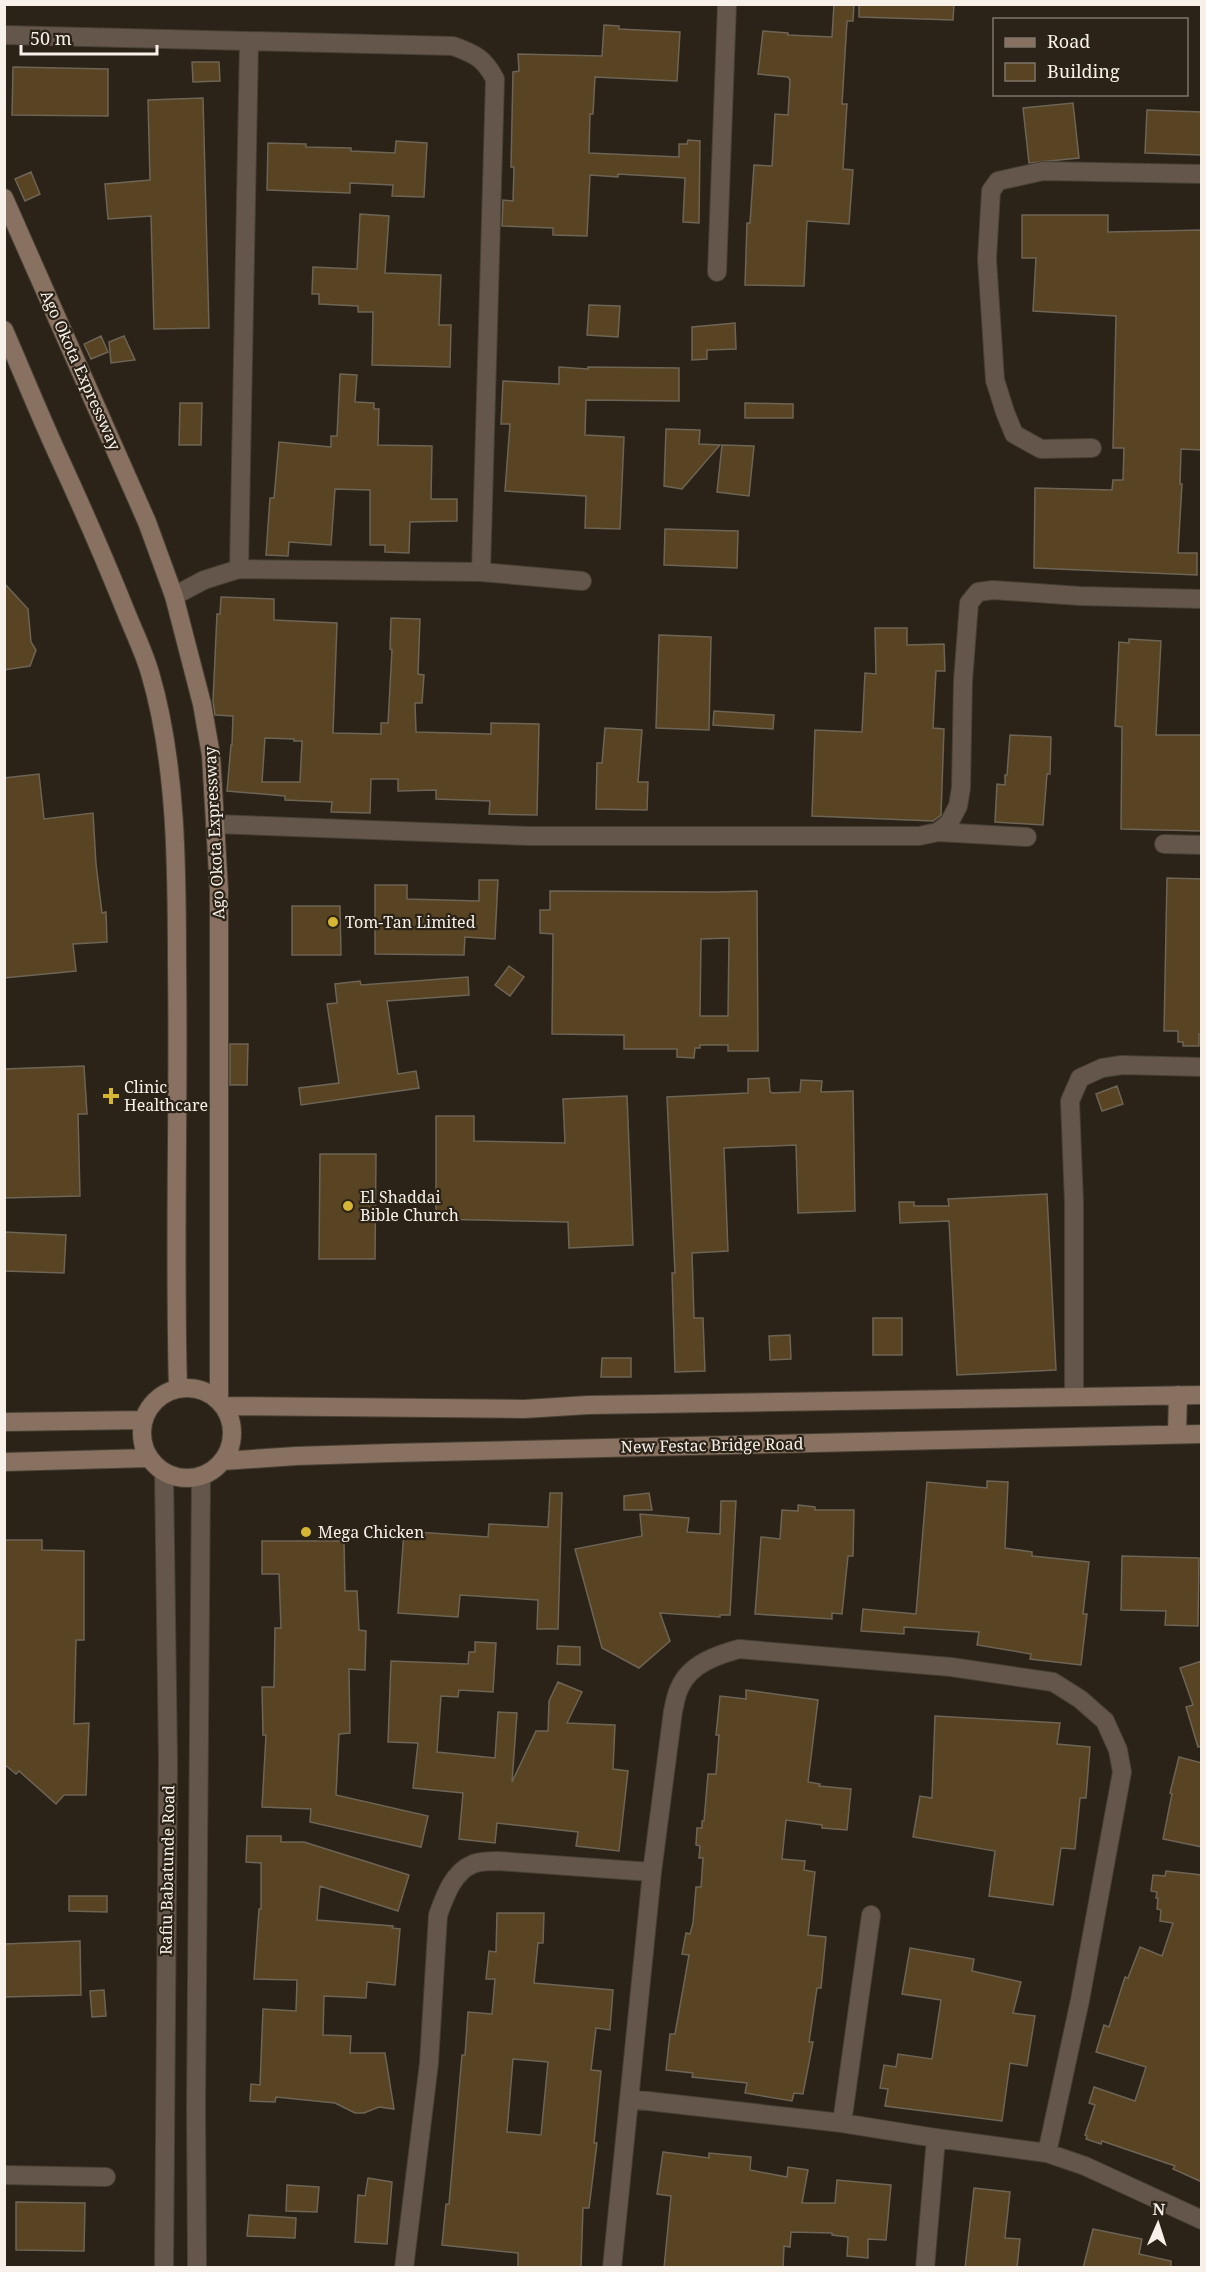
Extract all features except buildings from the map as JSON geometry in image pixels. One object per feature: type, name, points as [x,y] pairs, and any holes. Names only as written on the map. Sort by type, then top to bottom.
[{"type":"main road","name":"Ago Okota Expressway","points":[[4,198],[147,522],[174,596],[202,704],[212,755],[219,901],[222,1403]]},
{"type":"main road","points":[[4,330],[101,550],[140,645],[150,673],[163,730],[171,798],[176,892],[178,1029],[175,1283],[178,1388]]},
{"type":"main road","points":[[222,1403],[232,1424],[232,1443],[223,1461],[213,1470],[201,1476],[176,1477],[164,1472],[149,1458],[142,1440],[143,1420],[151,1405],[163,1394],[178,1388],[200,1389],[222,1403],[524,1408],[1202,1395]]},
{"type":"main road","points":[[1177,1434],[1178,1395]]},
{"type":"main road","points":[[4,1422],[143,1420]]},
{"type":"main road","name":"New Festac Bridge Road","points":[[223,1461],[355,1454],[1202,1434]]},
{"type":"main road","points":[[4,1462],[149,1458]]},
{"type":"street","points":[[717,272],[727,4]]},
{"type":"street","points":[[4,35],[453,46],[480,58],[489,66],[495,79],[481,572]]},
{"type":"street","points":[[239,569],[249,42]]},
{"type":"street","points":[[1092,448],[1041,449],[1014,434],[1005,412],[995,380],[991,342],[987,259],[991,191],[998,181],[1042,171],[1202,174]]},
{"type":"street","points":[[174,596],[204,580],[239,569],[481,572],[582,580]]},
{"type":"street","points":[[938,832],[949,823],[958,806],[961,788],[963,681],[969,603],[978,592],[993,590],[1080,596],[1202,599]]},
{"type":"street","points":[[215,824],[529,836],[907,837],[938,832],[1027,837]]},
{"type":"street","points":[[1164,844],[1202,845]]},
{"type":"street","points":[[1074,1396],[1074,1203],[1070,1101],[1080,1078],[1102,1068],[1122,1065],[1202,1067]]},
{"type":"street","name":"Rafiu Babatunde Road","points":[[164,1472],[168,1760],[164,2268]]},
{"type":"street","name":"Rafiu Babatunde Road","points":[[197,2268],[196,2107],[201,1476]]},
{"type":"street","points":[[612,2268],[652,1872],[673,1711],[680,1685],[694,1669],[715,1655],[740,1649],[951,1667],[1053,1682],[1080,1699],[1105,1721],[1118,1750],[1122,1772],[1080,2000],[1047,2153]]},
{"type":"street","points":[[404,2268],[429,2063],[438,1915],[444,1896],[456,1876],[473,1863],[498,1861],[652,1872]]},
{"type":"street","points":[[842,2123],[872,1915]]},
{"type":"street","points":[[630,2100],[842,2123],[1047,2153],[1085,2166],[1202,2220]]},
{"type":"street","points":[[925,2268],[936,2138]]},
{"type":"street","points":[[4,2175],[106,2178]]},
{"type":"place","name":"Tom-Tan Limited","points":[[333,922]]},
{"type":"place","name":"Clinic Healthcare","points":[[111,1096]]},
{"type":"place","name":"El Shaddai Bible Church","points":[[348,1206]]},
{"type":"place","name":"Mega Chicken","points":[[306,1532]]}]
